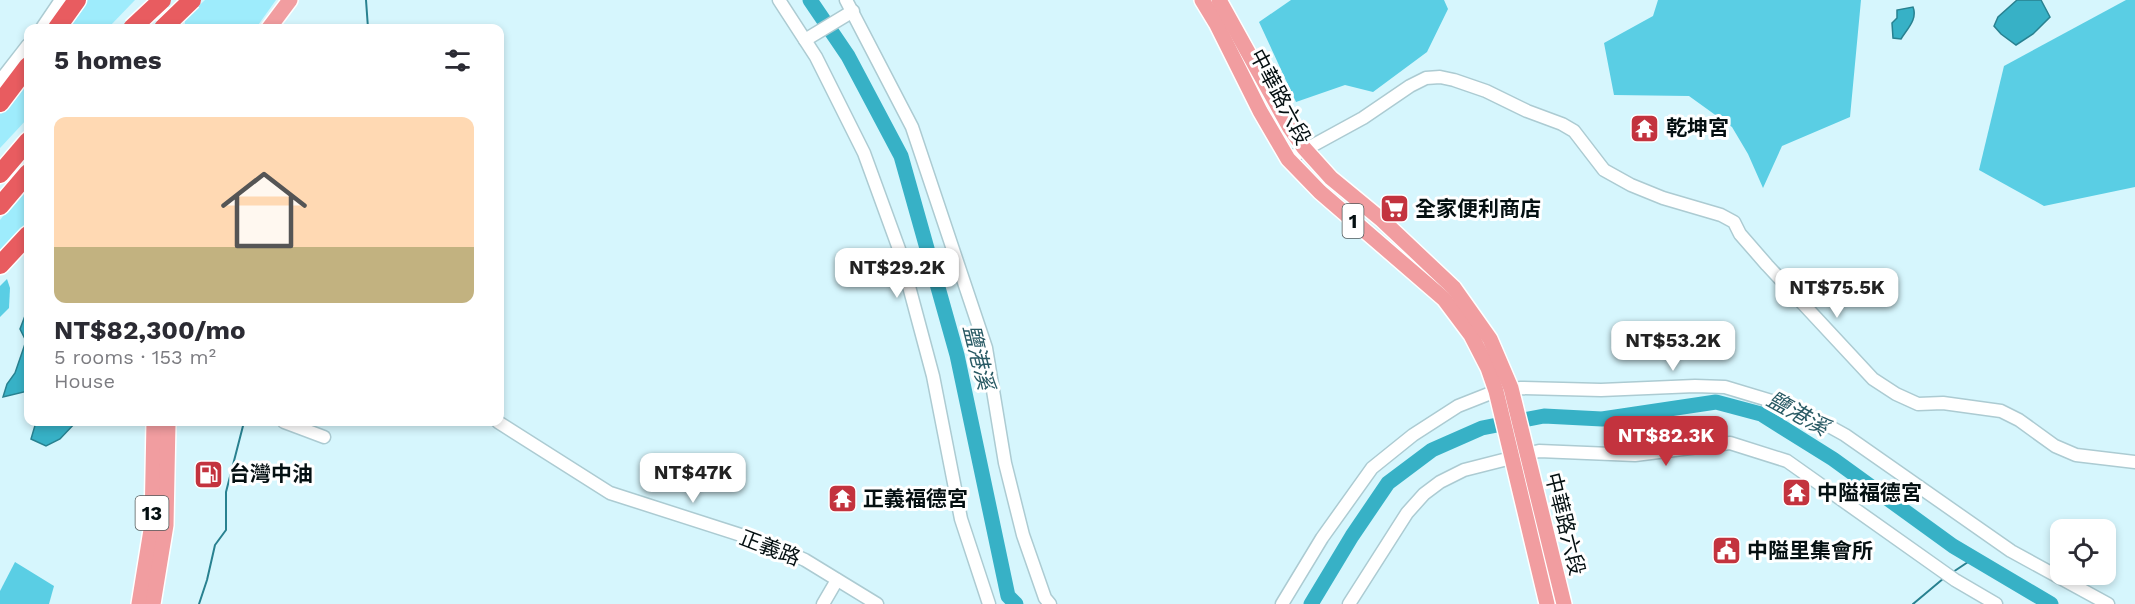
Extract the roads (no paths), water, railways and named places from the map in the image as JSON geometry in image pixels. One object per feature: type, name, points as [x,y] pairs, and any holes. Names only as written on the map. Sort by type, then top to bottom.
[{"type":"highway","points":[[60,24],[77,0]]},
{"type":"highway","points":[[136,24],[161,0]]},
{"type":"highway","points":[[165,24],[192,0]]},
{"type":"highway","points":[[0,104],[24,71]]},
{"type":"highway","points":[[0,174],[24,146]]},
{"type":"highway","points":[[0,206],[24,177]]},
{"type":"highway","points":[[0,265],[24,239]]},
{"type":"main road","points":[[161,0],[161,24]]},
{"type":"main road","points":[[177,24],[178,0]]},
{"type":"main road","points":[[272,24],[290,0]]},
{"type":"main road","name":"中華路六段","points":[[1202,0],[1288,159],[1320,192],[1444,299],[1472,335],[1488,368],[1504,390]]},
{"type":"main road","name":"中華路六段","points":[[1219,0],[1264,83],[1304,148],[1331,178],[1382,220],[1454,288],[1490,339],[1504,390]]},
{"type":"main road","name":"1","points":[[1504,390],[1519,455]]},
{"type":"main road","name":"13","points":[[139,604],[152,524],[154,426]]},
{"type":"main road","name":"13","points":[[153,604],[166,525],[168,426]]},
{"type":"main road","name":"中華路六段","points":[[1519,455],[1547,604]]},
{"type":"main road","name":"中華路六段","points":[[1519,455],[1564,604]]},
{"type":"street","points":[[45,24],[61,0]]},
{"type":"street","points":[[779,0],[816,57],[864,153],[899,249],[933,376],[961,519],[989,604]]},
{"type":"street","points":[[846,0],[912,127],[983,337],[997,405],[1005,463],[1023,535],[1045,598],[1050,604]]},
{"type":"street","points":[[805,40],[853,11]]},
{"type":"street","points":[[0,81],[24,50]]},
{"type":"street","points":[[1288,159],[1304,148],[1363,118],[1410,86],[1426,78],[1440,77],[1486,91],[1574,131],[1604,170],[1631,185],[1663,198],[1721,215],[1734,222],[1740,234],[1767,265],[1873,379],[1896,394],[1918,404],[1943,403],[2001,411],[2019,420],[2055,446],[2076,455],[2135,462]]},
{"type":"street","points":[[1282,604],[1322,538],[1372,468],[1413,435],[1458,406],[1504,390],[1601,390],[1695,386],[1725,387],[1798,409],[1845,435],[2011,551],[2108,604]]},
{"type":"street","points":[[295,426],[324,437]]},
{"type":"street","name":"正義路","points":[[504,426],[610,493],[772,546],[805,560],[877,604]]},
{"type":"street","points":[[1349,604],[1396,529],[1424,494],[1440,482],[1464,470],[1542,451],[1635,456],[1730,443],[1787,461],[1955,580],[1996,604]]},
{"type":"street","points":[[823,604],[837,580]]},
{"type":"waterway","points":[[366,0],[368,24]]},
{"type":"waterway","name":"鹽港溪","points":[[810,0],[848,56],[901,156],[957,355],[1008,596],[1016,604]]},
{"type":"waterway","name":"鹽港溪","points":[[1311,604],[1352,536],[1388,483],[1432,450],[1482,428],[1544,416],[1602,419],[1716,402],[1761,414],[1833,459],[1953,546],[2051,604]]},
{"type":"waterway","points":[[199,604],[215,545],[226,530],[226,492],[243,426]]},
{"type":"waterway","points":[[1953,572],[1974,558]]},
{"type":"waterway","points":[[1913,604],[1944,578]]},
{"type":"place","name":"乾坤宮","points":[[1645,128]]},
{"type":"place","name":"全家便利商店","points":[[1394,209]]},
{"type":"place","name":"台灣中油","points":[[208,474]]},
{"type":"place","name":"中隘福德宮","points":[[1796,493]]},
{"type":"place","name":"正義福德宮","points":[[842,499]]},
{"type":"place","name":"中隘里集會所","points":[[1726,551]]}]
